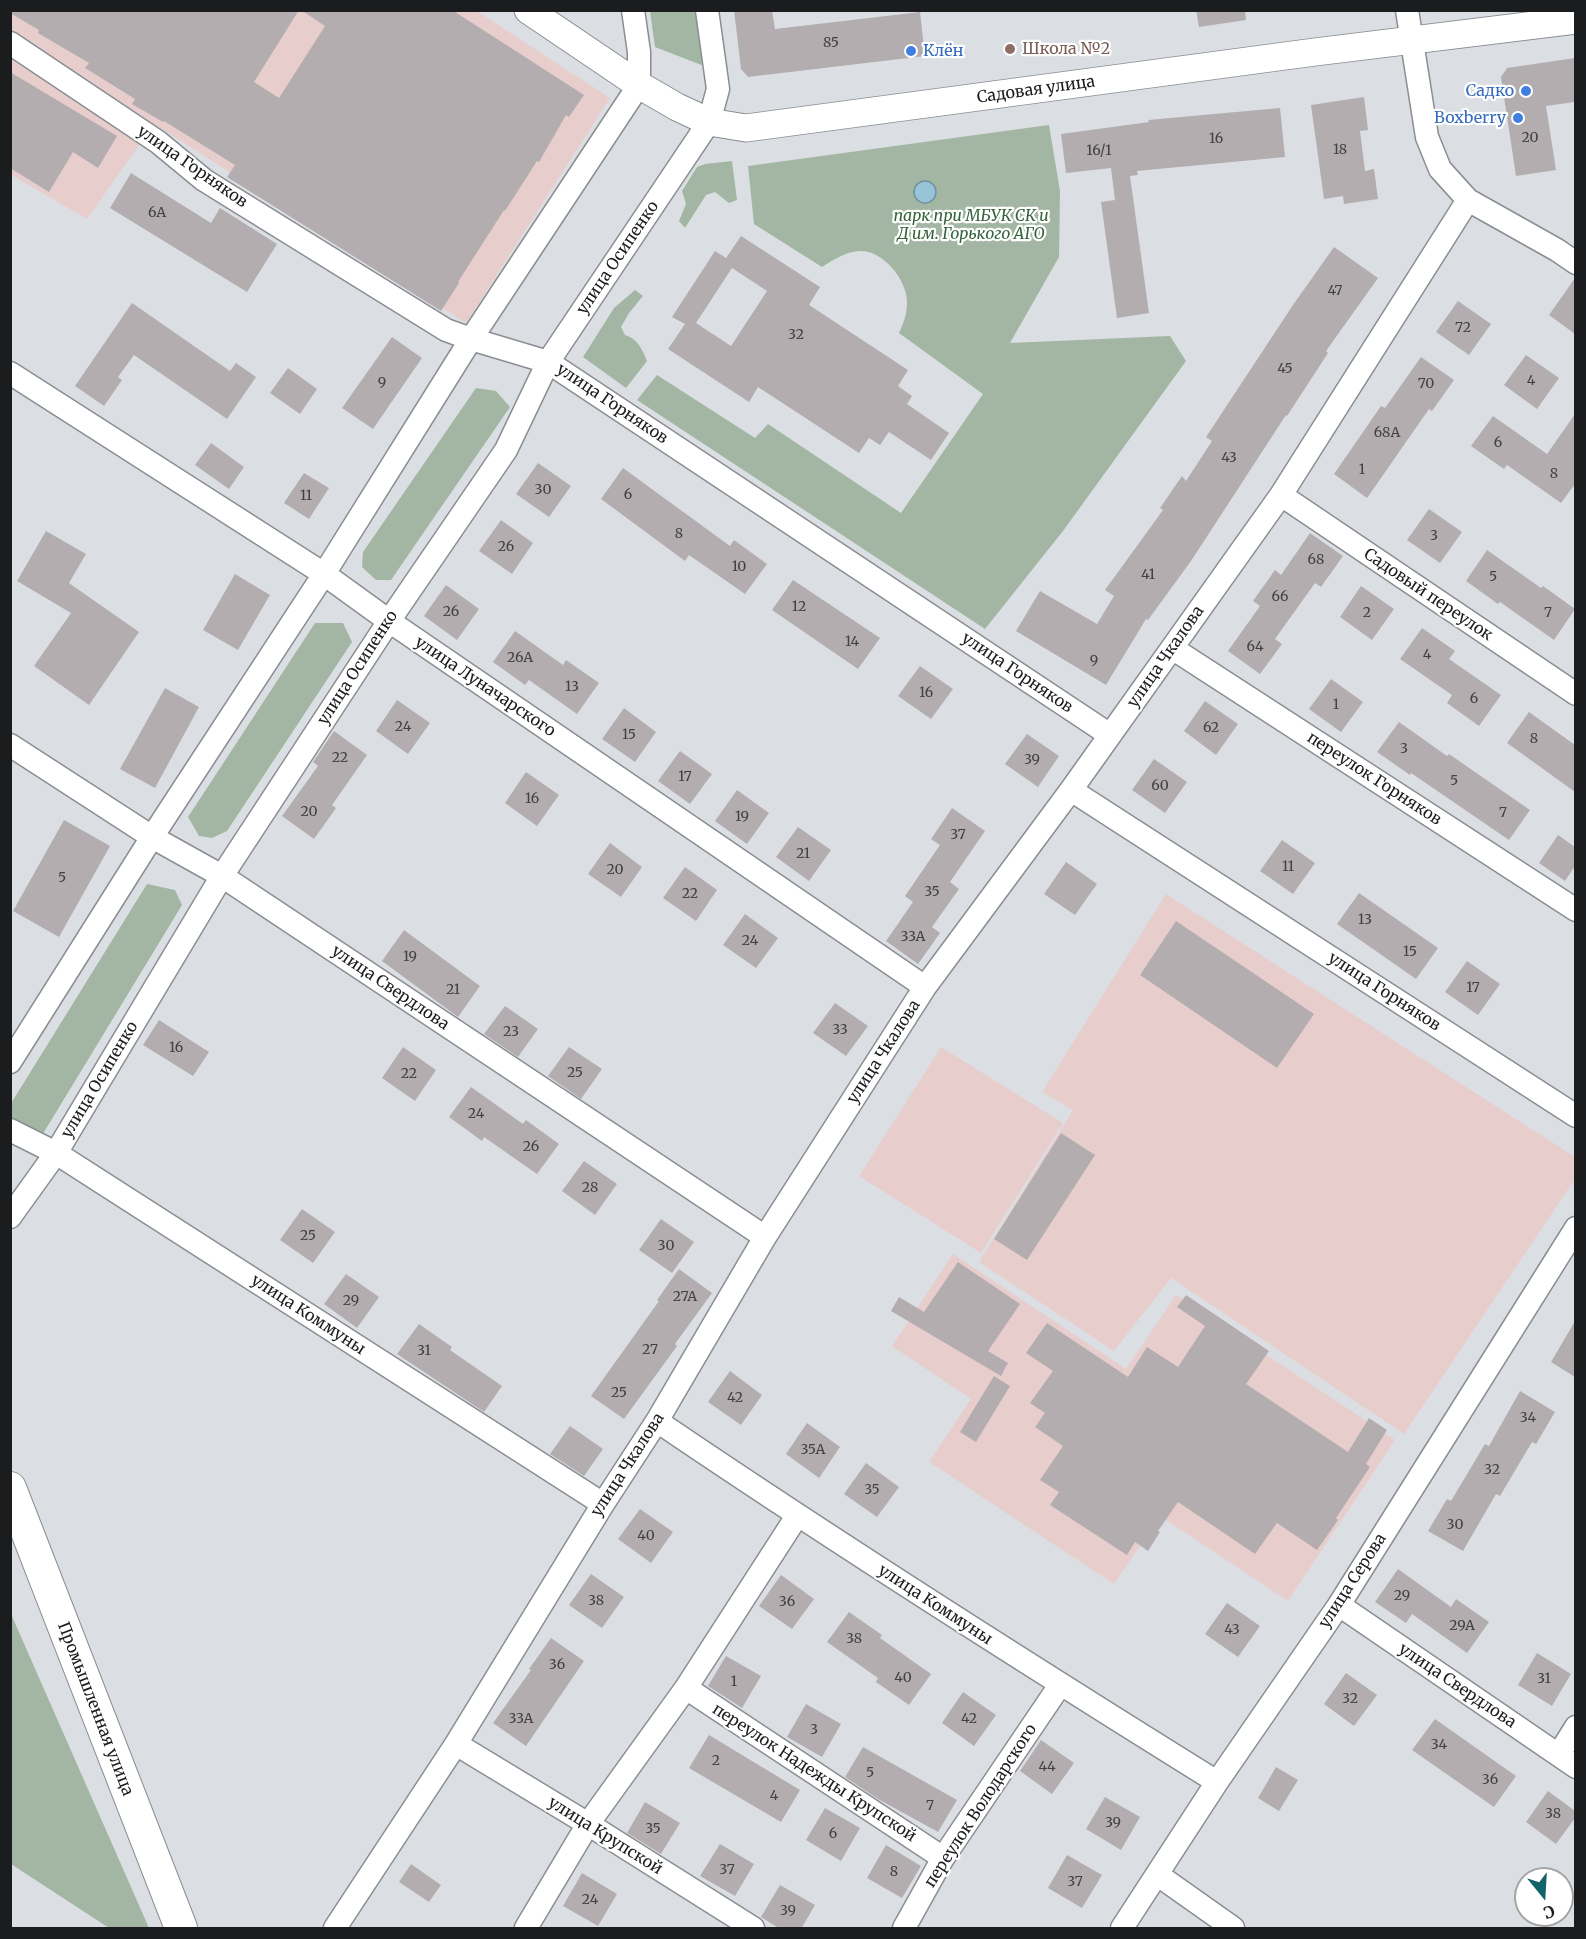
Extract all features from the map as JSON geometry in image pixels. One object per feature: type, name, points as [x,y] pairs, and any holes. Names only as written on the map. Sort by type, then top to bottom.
[{"type":"main road","name":"Промышленная улица","points":[[10,1488],[181,1929]]},
{"type":"street","name":"Садовая улица","points":[[528,10],[639,85],[709,122],[746,128],[1575,20]]},
{"type":"street","points":[[10,1062],[152,837],[324,574],[471,339],[639,85],[639,52],[633,10]]},
{"type":"street","name":"улица Осипенко","points":[[10,1217],[56,1153],[222,876],[389,621],[506,450],[548,362],[709,122],[718,89],[707,10]]},
{"type":"street","points":[[1407,10],[1427,137],[1440,169],[1468,200],[1557,249],[1575,263]]},
{"type":"street","name":"улица Горняков","points":[[10,43],[158,142],[204,180],[446,330],[548,362],[1110,735]]},
{"type":"street","name":"улица Чкалова","points":[[335,1929],[456,1744],[603,1504],[657,1421],[765,1237],[926,987],[1071,790],[1281,495],[1468,200]]},
{"type":"street","name":"улица Луначарского","points":[[10,374],[324,574],[389,621],[926,987]]},
{"type":"street","name":"Садовый переулок","points":[[1281,495],[1575,694]]},
{"type":"street","name":"переулок Горняков","points":[[1172,648],[1575,910]]},
{"type":"street","name":"улица Свердлова","points":[[10,745],[152,837],[222,876],[765,1237]]},
{"type":"street","name":"улица Горняков","points":[[1071,790],[1575,1116]]},
{"type":"street","name":"улица Коммуны","points":[[10,1130],[56,1153],[603,1504]]},
{"type":"street","name":"улица Серова","points":[[1122,1929],[1217,1782],[1339,1605],[1575,1228]]},
{"type":"street","name":"улица Коммуны","points":[[657,1421],[797,1516],[1060,1685],[1217,1782]]},
{"type":"street","points":[[526,1929],[588,1824],[686,1688],[797,1516]]},
{"type":"street","name":"улица Свердлова","points":[[1339,1605],[1567,1760]]},
{"type":"street","name":"переулок Володарского","points":[[904,1929],[943,1858],[1060,1685]]},
{"type":"street","name":"переулок Надежды Крупской","points":[[686,1688],[943,1858]]},
{"type":"street","points":[[1567,1760],[1575,1727]]},
{"type":"street","name":"улица Крупской","points":[[456,1744],[588,1824],[753,1929]]},
{"type":"street","points":[[1158,1875],[1233,1929]]},
{"type":"shaded area","points":[[11,11],[477,11],[610,98],[466,323],[154,124],[87,219],[11,175]]},
{"type":"shaded area","points":[[1166,894],[1575,1157],[1575,1179],[1404,1434],[1171,1278],[1114,1351],[979,1262],[1073,1110],[1042,1092]]},
{"type":"shaded area","points":[[941,1047],[1063,1123],[981,1253],[859,1176]]},
{"type":"shaded area","points":[[953,1254],[1126,1369],[1176,1295],[1395,1440],[1288,1601],[1160,1516],[1114,1584],[929,1462],[971,1399],[892,1346]]},
{"type":"green space","points":[[650,11],[696,11],[704,66],[655,47]]},
{"type":"green space","name":"парк при МБУК СК и Д им. Горького АГО","points":[[1049,125],[1060,191],[1059,257],[1010,343],[1170,336],[1186,361],[1063,531],[985,629],[637,400],[657,375],[755,438],[768,424],[901,513],[983,394],[899,333],[906,314],[906,293],[892,268],[877,255],[855,251],[840,256],[822,267],[754,224],[748,166]]},
{"type":"green space","points":[[732,161],[737,200],[729,203],[715,192],[706,195],[685,228],[679,221],[686,204],[682,191],[697,167]]},
{"type":"green space","points":[[635,290],[643,296],[621,327],[625,335],[639,345],[647,361],[626,388],[583,357],[614,308]]},
{"type":"green space","points":[[476,388],[496,391],[510,407],[391,580],[376,580],[362,567],[363,552]]},
{"type":"green space","points":[[315,623],[343,623],[352,642],[227,831],[212,838],[199,836],[188,817]]},
{"type":"green space","points":[[147,884],[175,890],[182,905],[41,1137],[11,1119],[10,1105]]},
{"type":"green space","points":[[10,1614],[149,1928],[109,1928],[11,1864]]},
{"type":"water","points":[[925,181],[933,184],[936,192],[933,200],[925,203],[917,200],[914,192],[917,184]]},
{"type":"building","points":[[10,10],[299,10],[254,82],[279,98],[325,26],[301,10],[452,10],[584,95],[569,117],[566,115],[539,162],[537,161],[504,210],[441,311],[227,177],[235,165],[132,104],[135,99],[85,68],[89,63],[38,33],[39,30],[10,13]]},
{"type":"building","points":[[734,10],[772,10],[775,29],[920,12],[925,56],[748,77],[741,69]]},
{"type":"building","points":[[1196,10],[1245,10],[1246,20],[1199,27]]},
{"type":"building","points":[[1575,58],[1575,102],[1546,106],[1556,170],[1516,176],[1501,77],[1507,68]]},
{"type":"building","points":[[10,72],[117,136],[98,168],[73,152],[49,192],[10,168]]},
{"type":"building","points":[[1364,97],[1368,130],[1360,131],[1365,171],[1374,169],[1378,199],[1344,204],[1343,196],[1324,199],[1311,105]]},
{"type":"building","points":[[1280,108],[1285,157],[1137,171],[1138,175],[1130,176],[1149,313],[1117,318],[1101,202],[1115,200],[1111,168],[1066,173],[1061,134],[1149,122],[1148,120]]},
{"type":"building","points":[[131,173],[211,223],[220,208],[277,244],[247,292],[110,208]]},
{"type":"building","points":[[741,236],[820,287],[809,305],[908,370],[898,386],[912,396],[907,404],[949,433],[931,460],[889,432],[880,445],[869,438],[859,453],[758,387],[749,402],[668,349],[685,324],[672,317],[715,251],[726,258]],"holes":[[[732,268],[767,291],[731,346],[696,323]]]},
{"type":"building","points":[[1334,247],[1378,278],[1326,351],[1328,353],[1191,561],[1148,620],[1146,619],[1106,685],[1016,631],[1040,591],[1097,624],[1114,596],[1105,590],[1163,510],[1160,508],[1182,476],[1186,481],[1212,441],[1206,437]]},
{"type":"building","points":[[1575,278],[1575,334],[1549,315]]},
{"type":"building","points":[[1458,301],[1491,324],[1469,355],[1436,332]]},
{"type":"building","points":[[132,303],[230,371],[236,363],[256,377],[227,419],[134,355],[118,377],[122,380],[104,406],[75,386]]},
{"type":"building","points":[[392,337],[422,358],[373,429],[342,408]]},
{"type":"building","points":[[1526,355],[1559,378],[1537,409],[1504,385]]},
{"type":"building","points":[[1421,357],[1454,380],[1432,411],[1429,409],[1367,498],[1334,474],[1381,406],[1385,408]]},
{"type":"building","points":[[288,368],[317,389],[300,414],[270,393]]},
{"type":"building","points":[[1575,414],[1575,484],[1561,503],[1507,465],[1504,469],[1471,446],[1493,416],[1547,454]]},
{"type":"building","points":[[211,443],[244,467],[229,489],[195,465]]},
{"type":"building","points":[[538,463],[571,486],[549,517],[516,494]]},
{"type":"building","points":[[623,468],[730,546],[734,540],[767,564],[745,594],[689,555],[685,561],[601,499]]},
{"type":"building","points":[[304,473],[329,488],[309,519],[284,503]]},
{"type":"building","points":[[1429,509],[1462,532],[1440,563],[1407,540]]},
{"type":"building","points":[[501,520],[533,543],[512,574],[479,551]]},
{"type":"building","points":[[46,531],[86,554],[69,583],[139,632],[89,705],[34,666],[71,613],[17,581]]},
{"type":"building","points":[[1310,533],[1343,556],[1321,587],[1315,583],[1275,639],[1282,644],[1260,674],[1228,651],[1260,606],[1253,601],[1275,570],[1281,575]]},
{"type":"building","points":[[1487,550],[1575,609],[1554,640],[1466,581]]},
{"type":"building","points":[[235,574],[270,595],[238,650],[203,630]]},
{"type":"building","points":[[793,580],[880,638],[858,669],[772,610]]},
{"type":"building","points":[[446,585],[479,609],[457,640],[424,616]]},
{"type":"building","points":[[1361,586],[1394,609],[1372,640],[1340,617]]},
{"type":"building","points":[[1422,628],[1455,651],[1449,659],[1501,695],[1479,726],[1447,703],[1452,695],[1400,659]]},
{"type":"building","points":[[515,631],[563,665],[566,660],[599,683],[577,714],[529,680],[525,685],[493,662]]},
{"type":"building","points":[[920,666],[953,689],[931,719],[898,696]]},
{"type":"building","points":[[1331,679],[1363,702],[1341,732],[1309,709]]},
{"type":"building","points":[[165,688],[199,707],[155,788],[120,769]]},
{"type":"building","points":[[397,700],[430,723],[408,754],[376,731]]},
{"type":"building","points":[[1205,701],[1238,724],[1216,755],[1184,731]]},
{"type":"building","points":[[624,708],[656,732],[635,762],[602,739]]},
{"type":"building","points":[[1529,712],[1575,745],[1575,792],[1507,743]]},
{"type":"building","points":[[1399,722],[1530,810],[1509,840],[1377,752]]},
{"type":"building","points":[[334,731],[367,755],[332,805],[336,808],[314,839],[282,816],[318,766],[313,762]]},
{"type":"building","points":[[1027,734],[1059,756],[1038,787],[1005,764]]},
{"type":"building","points":[[680,751],[712,774],[690,804],[658,781]]},
{"type":"building","points":[[1154,759],[1187,782],[1165,813],[1132,790]]},
{"type":"building","points":[[526,772],[559,795],[537,826],[505,803]]},
{"type":"building","points":[[737,790],[769,813],[747,844],[715,821]]},
{"type":"building","points":[[952,808],[985,831],[950,882],[959,889],[932,927],[940,933],[918,964],[886,941],[913,902],[905,896],[940,845],[931,839]]},
{"type":"building","points":[[64,820],[110,846],[59,937],[13,911]]},
{"type":"building","points":[[798,827],[831,850],[809,881],[776,857]]},
{"type":"building","points":[[1558,835],[1575,847],[1575,866],[1565,881],[1539,863]]},
{"type":"building","points":[[1282,840],[1315,863],[1293,894],[1260,871]]},
{"type":"building","points":[[610,843],[642,867],[621,897],[588,874]]},
{"type":"building","points":[[1066,862],[1097,884],[1075,915],[1044,894]]},
{"type":"building","points":[[685,867],[717,890],[696,921],[663,898]]},
{"type":"building","points":[[1359,893],[1438,948],[1416,979],[1337,924]]},
{"type":"building","points":[[745,914],[778,938],[756,968],[723,945]]},
{"type":"building","points":[[1176,921],[1314,1014],[1277,1068],[1140,975]]},
{"type":"building","points":[[404,930],[480,986],[458,1017],[382,961]]},
{"type":"building","points":[[1467,961],[1500,984],[1478,1015],[1445,992]]},
{"type":"building","points":[[835,1003],[868,1026],[846,1056],[813,1033]]},
{"type":"building","points":[[505,1006],[538,1029],[518,1057],[484,1034]]},
{"type":"building","points":[[159,1020],[209,1052],[193,1076],[143,1045]]},
{"type":"building","points":[[403,1047],[436,1070],[415,1101],[382,1078]]},
{"type":"building","points":[[569,1047],[602,1069],[581,1099],[548,1076]]},
{"type":"building","points":[[471,1087],[523,1124],[526,1120],[559,1144],[537,1174],[484,1137],[482,1141],[449,1117]]},
{"type":"building","points":[[1061,1133],[1095,1155],[1027,1260],[994,1239]]},
{"type":"building","points":[[584,1161],[617,1184],[595,1215],[562,1191]]},
{"type":"building","points":[[302,1209],[335,1232],[313,1263],[280,1240]]},
{"type":"building","points":[[661,1219],[694,1242],[672,1273],[639,1250]]},
{"type":"building","points":[[958,1262],[1020,1304],[988,1351],[1008,1363],[1001,1376],[891,1311],[899,1297],[924,1312]]},
{"type":"building","points":[[679,1269],[712,1293],[624,1419],[591,1396]]},
{"type":"building","points":[[346,1274],[379,1297],[357,1328],[324,1304]]},
{"type":"building","points":[[1186,1295],[1269,1351],[1246,1384],[1348,1452],[1369,1418],[1387,1430],[1366,1464],[1370,1467],[1317,1550],[1277,1523],[1255,1554],[1178,1502],[1158,1531],[1160,1532],[1148,1551],[1135,1542],[1127,1555],[1050,1505],[1059,1492],[1040,1480],[1063,1446],[1035,1427],[1045,1413],[1030,1403],[1053,1371],[1026,1353],[1047,1323],[1128,1377],[1147,1347],[1178,1367],[1205,1326],[1177,1307]]},
{"type":"building","points":[[1575,1321],[1575,1377],[1551,1362]]},
{"type":"building","points":[[419,1324],[452,1347],[450,1350],[502,1386],[484,1412],[397,1354]]},
{"type":"building","points":[[730,1371],[762,1395],[741,1425],[708,1402]]},
{"type":"building","points":[[994,1376],[1010,1386],[976,1442],[960,1432]]},
{"type":"building","points":[[1520,1391],[1555,1412],[1536,1444],[1532,1442],[1500,1496],[1496,1494],[1463,1551],[1428,1531],[1447,1499],[1451,1501],[1485,1444],[1489,1446]]},
{"type":"building","points":[[807,1423],[840,1447],[819,1478],[786,1454]]},
{"type":"building","points":[[570,1426],[603,1449],[584,1476],[550,1454]]},
{"type":"building","points":[[866,1463],[899,1487],[877,1517],[844,1494]]},
{"type":"building","points":[[640,1509],[673,1532],[651,1563],[618,1539]]},
{"type":"building","points":[[1398,1569],[1451,1607],[1456,1599],[1489,1622],[1467,1653],[1412,1614],[1406,1623],[1375,1602]]},
{"type":"building","points":[[591,1574],[624,1597],[602,1628],[569,1605]]},
{"type":"building","points":[[781,1575],[814,1599],[792,1629],[759,1606]]},
{"type":"building","points":[[1227,1603],[1260,1626],[1238,1657],[1205,1634]]},
{"type":"building","points":[[849,1612],[882,1635],[880,1638],[931,1674],[909,1705],[876,1682],[878,1678],[827,1642]]},
{"type":"building","points":[[551,1638],[584,1661],[526,1746],[493,1723]]},
{"type":"building","points":[[1537,1653],[1571,1674],[1552,1706],[1518,1685]]},
{"type":"building","points":[[726,1656],[761,1676],[742,1708],[708,1686]]},
{"type":"building","points":[[1346,1673],[1377,1695],[1354,1726],[1324,1704]]},
{"type":"building","points":[[963,1692],[996,1715],[974,1746],[942,1723]]},
{"type":"building","points":[[806,1704],[841,1724],[822,1757],[787,1737]]},
{"type":"building","points":[[1435,1719],[1516,1776],[1494,1807],[1412,1750]]},
{"type":"building","points":[[709,1735],[800,1790],[781,1822],[689,1768]]},
{"type":"building","points":[[1041,1740],[1074,1763],[1052,1794],[1020,1771]]},
{"type":"building","points":[[863,1747],[957,1800],[938,1832],[878,1799],[845,1777]]},
{"type":"building","points":[[1276,1767],[1298,1780],[1279,1811],[1258,1798]]},
{"type":"building","points":[[1548,1791],[1575,1811],[1575,1818],[1556,1844],[1526,1822]]},
{"type":"building","points":[[1105,1797],[1140,1817],[1121,1850],[1086,1829]]},
{"type":"building","points":[[645,1802],[680,1823],[661,1854],[627,1833]]},
{"type":"building","points":[[825,1808],[860,1828],[841,1861],[806,1840]]},
{"type":"building","points":[[720,1844],[754,1864],[735,1896],[700,1876]]},
{"type":"building","points":[[886,1845],[921,1866],[902,1898],[867,1878]]},
{"type":"building","points":[[1067,1855],[1102,1875],[1082,1908],[1048,1888]]},
{"type":"building","points":[[411,1864],[441,1885],[429,1902],[399,1882]]},
{"type":"building","points":[[582,1873],[617,1894],[598,1926],[563,1906]]},
{"type":"building","points":[[780,1885],[815,1905],[801,1929],[780,1929],[761,1917]]},
{"type":"place","name":"Школа №2","points":[[1010,49]]},
{"type":"place","name":"Клён","points":[[911,51]]},
{"type":"place","name":"Садко","points":[[1526,91]]},
{"type":"place","name":"Boxberry","points":[[1518,118]]}]
